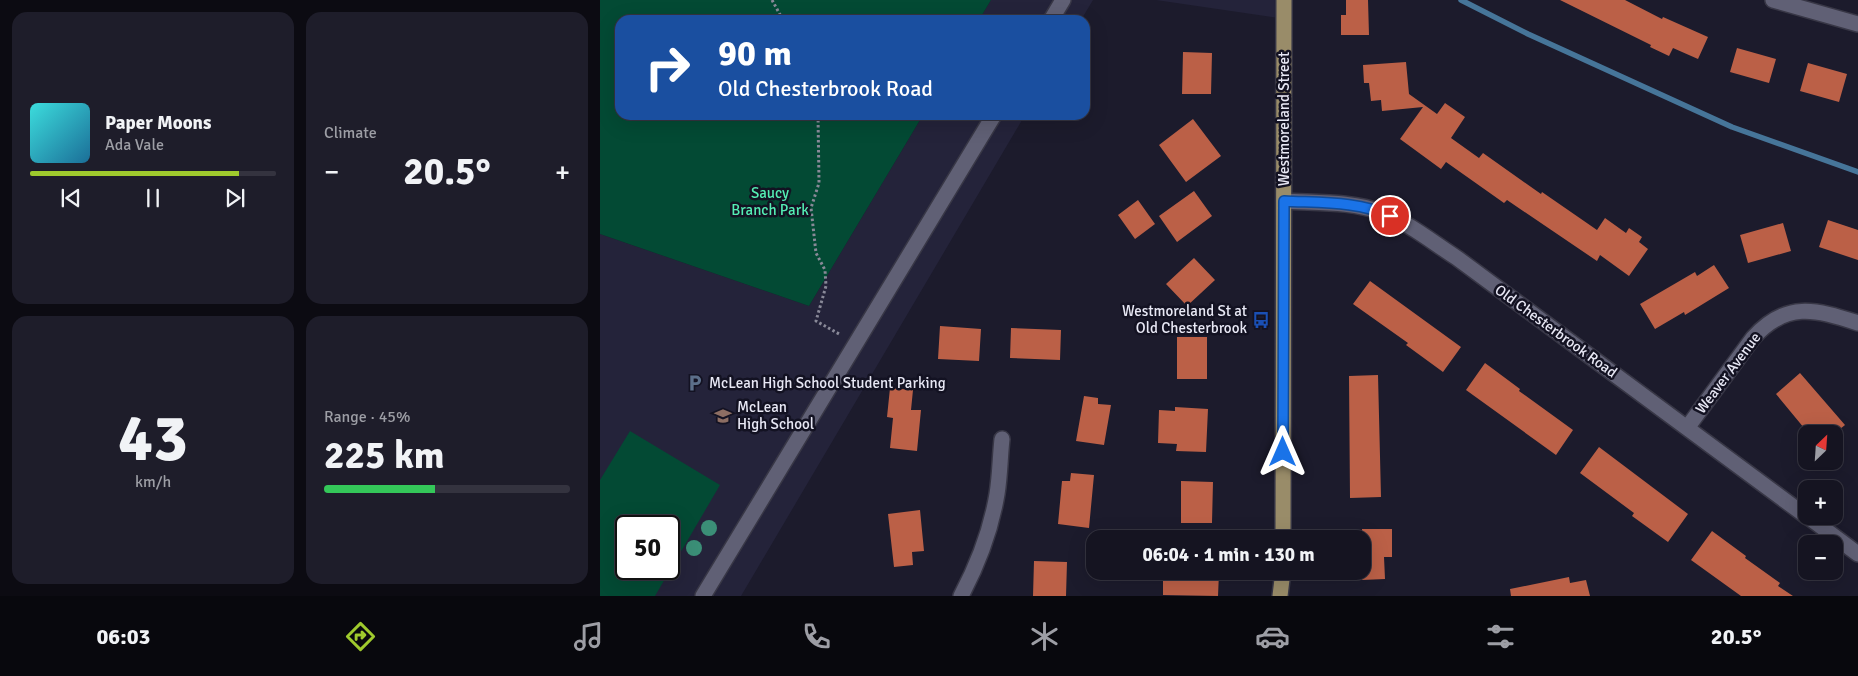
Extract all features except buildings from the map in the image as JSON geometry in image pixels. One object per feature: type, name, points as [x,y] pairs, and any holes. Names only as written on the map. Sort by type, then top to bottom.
[{"type":"main road","name":"Westmoreland Street","points":[[1283,530],[1284,0]]},
{"type":"main road","points":[[1280,596],[1282,580]]},
{"type":"street","points":[[1054,15],[1063,0]]},
{"type":"street","points":[[1773,0],[1858,24]]},
{"type":"street","points":[[703,596],[991,120]]},
{"type":"street","name":"Old Chesterbrook Road","points":[[1284,201],[1340,204],[1379,211],[1401,221],[1457,258],[1798,510]]},
{"type":"street","name":"Weaver Avenue","points":[[1687,428],[1752,338],[1762,327],[1778,317],[1793,312],[1809,310],[1828,313],[1858,323]]},
{"type":"street","points":[[961,596],[975,570],[987,536],[997,494],[1002,440]]},
{"type":"street","name":"Old Chesterbrook Road","points":[[1818,525],[1858,554]]},
{"type":"path","points":[[772,0],[781,15]]},
{"type":"path","points":[[818,120],[819,183],[811,208],[816,254],[825,270],[826,286],[816,321],[856,344]]},
{"type":"shaded area","points":[[991,0],[1093,0],[1084,15],[982,15]]},
{"type":"shaded area","points":[[1156,0],[1279,0],[1279,18]]},
{"type":"shaded area","name":"McLean High School","points":[[920,120],[1022,120],[741,596],[600,596],[600,234],[809,306]]},
{"type":"green space","name":"Saucy Branch Park","points":[[600,0],[991,0],[982,15],[615,15],[615,120],[920,120],[809,306],[600,234]]},
{"type":"green space","points":[[630,431],[720,485],[680,553],[680,515],[615,515],[615,580],[664,580],[655,596],[600,596],[600,480]]},
{"type":"waterway","points":[[1461,0],[1528,34],[1732,127],[1858,172]]},
{"type":"place","name":"Westmoreland St at Old Chesterbrook","points":[[1261,320]]},
{"type":"place","name":"McLean High School Student Parking","points":[[695,383]]},
{"type":"place","name":"McLean High School","points":[[723,416]]},
{"type":"route","points":[[1283,452],[1284,201],[1340,204],[1379,211],[1390,216]]}]
